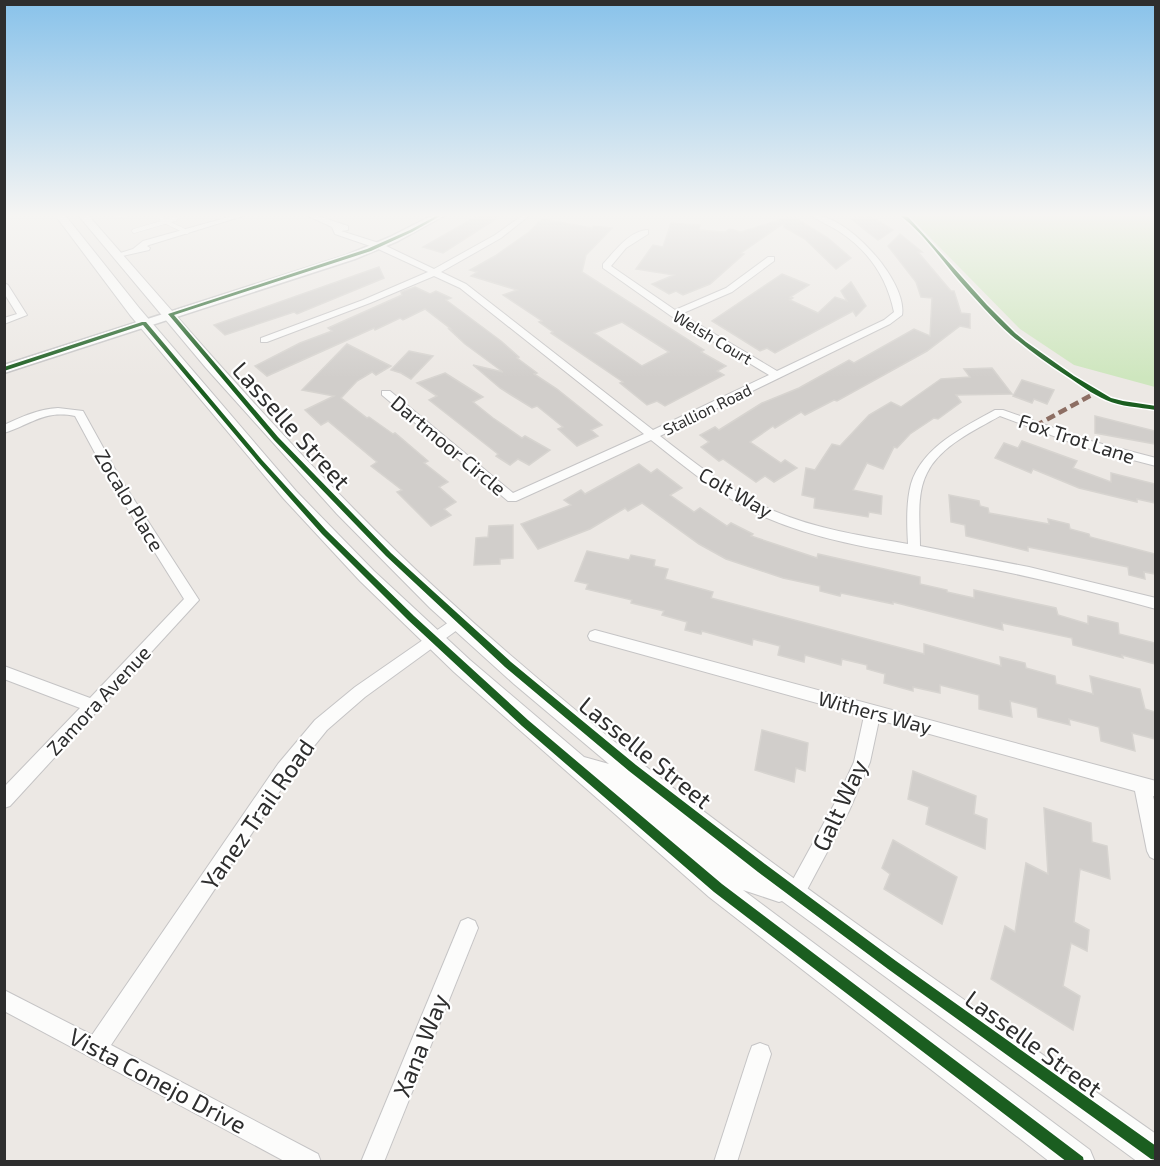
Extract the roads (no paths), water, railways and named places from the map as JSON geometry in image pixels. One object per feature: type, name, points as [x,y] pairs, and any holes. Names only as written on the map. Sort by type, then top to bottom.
[{"type":"main road","points":[[103,269],[144,323],[290,495],[368,576],[525,723],[718,888],[1078,1161]]},
{"type":"main road","name":"Lasselle Street","points":[[131,269],[255,416],[323,490],[459,621],[626,762],[794,894],[1155,1154]]},
{"type":"main road","points":[[574,764],[619,779],[740,876],[794,894]]},
{"type":"street","points":[[4,369],[312,269]]},
{"type":"street","name":"Colt Way","points":[[432,269],[463,286],[729,493],[764,512],[820,530],[1021,570],[1155,604]]},
{"type":"street","points":[[264,340],[439,269]]},
{"type":"street","name":"Welsh Court","points":[[611,269],[674,314],[776,375]]},
{"type":"street","points":[[674,314],[729,290],[755,269]]},
{"type":"street","name":"Stallion Road","points":[[512,498],[652,435],[886,322],[899,313],[893,286],[881,269]]},
{"type":"street","points":[[4,285],[22,315],[4,321]]},
{"type":"street","name":"Dartmoor Circle","points":[[386,393],[512,498]]},
{"type":"street","name":"Zocalo Place","points":[[4,430],[41,412],[62,409],[79,413],[115,479],[192,600]]},
{"type":"street","name":"Fox Trot Lane","points":[[915,549],[917,482],[924,466],[942,449],[999,412],[1087,444],[1155,462]]},
{"type":"street","name":"Zamora Avenue","points":[[4,800],[192,600]]},
{"type":"street","name":"Yanez Trail Road","points":[[97,1047],[298,752],[321,725],[360,692],[459,621]]},
{"type":"street","name":"Withers Way","points":[[595,636],[1149,787]]},
{"type":"street","points":[[4,672],[92,706]]},
{"type":"street","name":"Galt Way","points":[[794,894],[843,805],[862,762],[873,712]]},
{"type":"street","points":[[1149,787],[1155,850]]},
{"type":"street","name":"Xana Way","points":[[372,1161],[468,928]]},
{"type":"street","name":"Vista Conejo Drive","points":[[4,1000],[310,1161]]},
{"type":"street","points":[[725,1161],[760,1054]]}]
